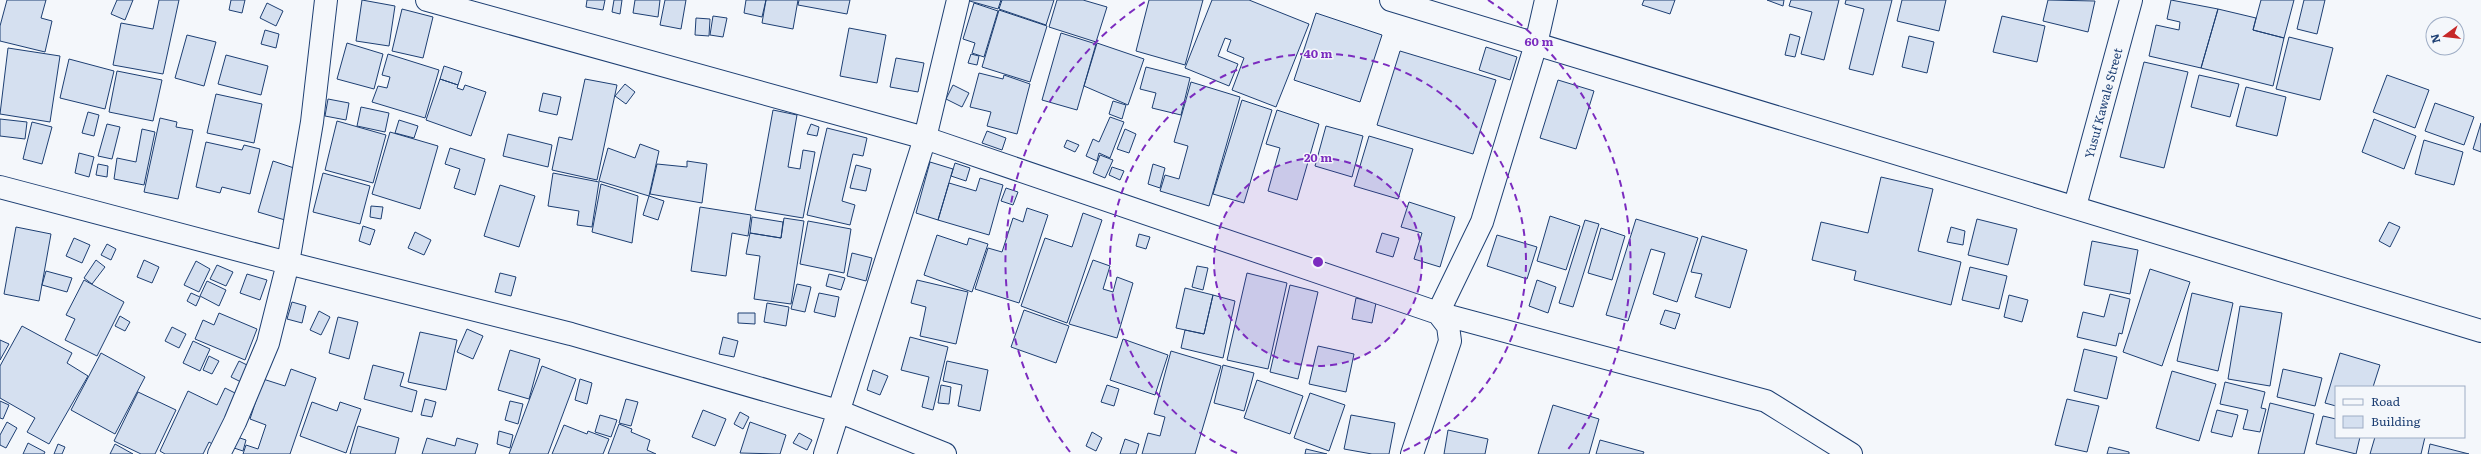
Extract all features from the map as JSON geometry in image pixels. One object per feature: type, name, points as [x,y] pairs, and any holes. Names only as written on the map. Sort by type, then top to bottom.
[{"type":"street","points":[[219,454],[235,422],[268,343],[288,263],[312,122],[326,0]]},
{"type":"street","points":[[427,0],[925,138],[1438,313],[1766,402],[1851,454]]},
{"type":"street","points":[[825,454],[925,138],[958,0]]},
{"type":"street","points":[[1391,0],[1634,75],[2075,206],[2481,331]]},
{"type":"street","points":[[1438,313],[1482,222],[1536,44],[1546,0]]},
{"type":"street","name":"Yusuf Kawale Street","points":[[2075,206],[2131,0]]},
{"type":"street","points":[[0,187],[288,263],[571,334],[838,411],[945,454]]},
{"type":"street","points":[[1412,454],[1450,341],[1448,326],[1438,313]]},
{"type":"building","points":[[7,0],[46,0],[41,18],[52,21],[45,52],[0,41],[0,26]]},
{"type":"building","points":[[117,0],[133,0],[125,20],[111,14]]},
{"type":"building","points":[[159,0],[179,0],[163,74],[113,65],[121,23],[153,29]]},
{"type":"building","points":[[231,0],[245,0],[242,13],[229,10]]},
{"type":"building","points":[[362,0],[395,6],[389,46],[356,41]]},
{"type":"building","points":[[587,0],[605,0],[603,10],[586,7]]},
{"type":"building","points":[[614,0],[622,0],[620,14],[612,12]]},
{"type":"building","points":[[635,0],[660,0],[658,17],[633,13]]},
{"type":"building","points":[[665,0],[686,0],[681,29],[660,25]]},
{"type":"building","points":[[746,0],[766,0],[762,17],[744,13]]},
{"type":"building","points":[[766,0],[798,0],[793,29],[762,23]]},
{"type":"building","points":[[799,0],[850,0],[847,14],[798,5]]},
{"type":"building","points":[[966,0],[1001,0],[998,9]]},
{"type":"building","points":[[1002,0],[1054,0],[1046,25],[999,9]]},
{"type":"building","points":[[1057,0],[1083,0],[1107,7],[1096,42],[1049,27]]},
{"type":"building","points":[[1149,0],[1203,0],[1185,65],[1136,51]]},
{"type":"building","points":[[1212,0],[1249,0],[1309,24],[1276,107],[1232,90],[1244,58],[1227,51],[1231,40],[1225,38],[1218,56],[1238,64],[1229,86],[1185,68]]},
{"type":"building","points":[[1644,0],[1675,0],[1670,14],[1642,5]]},
{"type":"building","points":[[1767,0],[1784,0],[1783,6]]},
{"type":"building","points":[[1791,0],[1839,0],[1824,60],[1801,54],[1812,12],[1789,6]]},
{"type":"building","points":[[1846,0],[1892,0],[1873,75],[1849,69],[1864,9],[1845,4]]},
{"type":"building","points":[[1902,0],[1946,0],[1939,31],[1897,21]]},
{"type":"building","points":[[2048,0],[2095,1],[2088,32],[2043,21]]},
{"type":"building","points":[[2171,0],[2218,9],[2201,68],[2149,56],[2156,25],[2179,30],[2180,22],[2167,19]]},
{"type":"building","points":[[2261,0],[2294,0],[2284,38],[2253,30]]},
{"type":"building","points":[[2304,0],[2325,0],[2317,34],[2297,29]]},
{"type":"building","points":[[267,3],[283,11],[276,26],[260,18]]},
{"type":"building","points":[[974,3],[998,11],[984,57],[972,53],[975,43],[963,39]]},
{"type":"building","points":[[402,9],[433,17],[423,58],[392,51]]},
{"type":"building","points":[[2218,9],[2256,18],[2253,30],[2284,38],[2273,86],[2201,68]]},
{"type":"building","points":[[999,10],[1047,26],[1030,82],[982,67]]},
{"type":"building","points":[[1316,13],[1382,35],[1360,102],[1294,80]]},
{"type":"building","points":[[713,16],[727,18],[723,37],[710,35]]},
{"type":"building","points":[[2002,16],[2045,26],[2037,62],[1993,52]]},
{"type":"building","points":[[696,18],[710,19],[709,36],[695,35]]},
{"type":"building","points":[[849,28],[886,35],[877,83],[840,76]]},
{"type":"building","points":[[265,30],[279,34],[276,48],[261,44]]},
{"type":"building","points":[[1061,33],[1096,44],[1077,110],[1042,100]]},
{"type":"building","points":[[1790,34],[1800,37],[1795,57],[1785,55]]},
{"type":"building","points":[[187,35],[216,42],[204,86],[175,78]]},
{"type":"building","points":[[1909,36],[1934,42],[1927,73],[1902,67]]},
{"type":"building","points":[[2289,37],[2333,48],[2320,100],[2276,89]]},
{"type":"building","points":[[347,43],[383,54],[374,89],[337,79]]},
{"type":"building","points":[[1097,43],[1144,59],[1128,105],[1084,86]]},
{"type":"building","points":[[1486,47],[1517,57],[1510,80],[1479,70]]},
{"type":"building","points":[[8,48],[60,56],[50,122],[0,114]]},
{"type":"building","points":[[1400,51],[1496,80],[1473,154],[1377,125]]},
{"type":"building","points":[[388,54],[439,70],[425,118],[372,102],[378,86],[387,88],[390,77],[382,75]]},
{"type":"building","points":[[971,54],[979,56],[977,65],[968,63]]},
{"type":"building","points":[[226,55],[268,66],[261,95],[218,84]]},
{"type":"building","points":[[896,58],[924,63],[918,92],[890,87]]},
{"type":"building","points":[[69,59],[114,71],[105,109],[60,98]]},
{"type":"building","points":[[2144,62],[2188,72],[2164,168],[2120,157]]},
{"type":"building","points":[[444,66],[462,72],[458,85],[440,79]]},
{"type":"building","points":[[1146,67],[1190,78],[1181,115],[1152,108],[1156,93],[1140,89]]},
{"type":"building","points":[[117,71],[162,80],[153,121],[109,112]]},
{"type":"building","points":[[979,73],[1003,79],[1004,75],[1030,84],[1017,134],[987,126],[991,112],[970,107]]},
{"type":"building","points":[[2199,75],[2239,84],[2230,117],[2191,107]]},
{"type":"building","points":[[2387,75],[2429,90],[2415,128],[2373,112]]},
{"type":"building","points":[[440,79],[458,85],[457,88],[463,90],[465,85],[486,92],[471,136],[426,120]]},
{"type":"building","points":[[585,79],[617,85],[597,180],[552,170],[559,137],[572,140]]},
{"type":"building","points":[[1558,80],[1594,91],[1576,149],[1540,138]]},
{"type":"building","points":[[1191,82],[1240,97],[1209,206],[1160,191],[1165,175],[1179,179],[1188,146],[1174,142]]},
{"type":"building","points":[[625,84],[635,92],[626,104],[615,96]]},
{"type":"building","points":[[953,85],[969,93],[962,107],[946,99]]},
{"type":"building","points":[[2246,87],[2286,97],[2277,136],[2236,126]]},
{"type":"building","points":[[543,93],[561,97],[557,115],[539,111]]},
{"type":"building","points":[[216,94],[262,104],[254,143],[207,133]]},
{"type":"building","points":[[328,99],[349,103],[346,120],[325,116]]},
{"type":"building","points":[[1242,100],[1272,110],[1244,203],[1213,194]]},
{"type":"building","points":[[1113,101],[1126,105],[1122,119],[1109,114]]},
{"type":"building","points":[[2435,103],[2474,117],[2464,145],[2425,131]]},
{"type":"building","points":[[361,107],[389,113],[385,132],[357,126]]},
{"type":"building","points":[[773,110],[797,115],[788,167],[800,169],[803,150],[815,152],[803,218],[755,210]]},
{"type":"building","points":[[1277,110],[1319,124],[1297,200],[1268,191],[1280,148],[1266,144]]},
{"type":"building","points":[[88,112],[99,115],[94,136],[82,133]]},
{"type":"building","points":[[1110,117],[1124,122],[1110,158],[1099,153],[1097,161],[1086,156],[1093,139],[1099,142]]},
{"type":"building","points":[[160,118],[177,122],[176,127],[193,130],[178,199],[144,192]]},
{"type":"building","points":[[0,119],[27,122],[25,139],[0,136]]},
{"type":"building","points":[[2374,119],[2416,136],[2404,169],[2362,152]]},
{"type":"building","points":[[399,120],[418,126],[414,138],[395,133]]},
{"type":"building","points":[[337,121],[386,135],[373,183],[325,170]]},
{"type":"building","points":[[32,122],[52,127],[42,164],[23,159]]},
{"type":"building","points":[[2481,123],[2481,152],[2473,149]]},
{"type":"building","points":[[107,124],[120,127],[112,159],[98,156]]},
{"type":"building","points":[[811,124],[819,127],[817,136],[807,134]]},
{"type":"building","points":[[1326,126],[1363,136],[1352,177],[1315,166]]},
{"type":"building","points":[[827,128],[867,138],[863,156],[853,154],[842,201],[855,205],[850,225],[807,215]]},
{"type":"building","points":[[142,129],[155,132],[144,185],[114,179],[117,158],[136,162]]},
{"type":"building","points":[[1125,129],[1136,134],[1129,153],[1117,149]]},
{"type":"building","points":[[987,131],[1006,138],[1002,150],[982,143]]},
{"type":"building","points":[[390,132],[438,146],[420,209],[372,194]]},
{"type":"building","points":[[508,134],[552,145],[548,167],[503,156]]},
{"type":"building","points":[[1369,136],[1413,149],[1398,199],[1354,186]]},
{"type":"building","points":[[1067,140],[1079,145],[1075,152],[1064,147]]},
{"type":"building","points":[[2424,140],[2463,152],[2454,185],[2415,174]]},
{"type":"building","points":[[206,142],[242,150],[244,145],[260,149],[250,194],[222,187],[220,193],[196,187]]},
{"type":"building","points":[[640,144],[659,151],[649,196],[599,181],[608,148],[635,158]]},
{"type":"building","points":[[450,148],[485,159],[475,195],[454,188],[460,169],[445,164]]},
{"type":"building","points":[[79,153],[94,157],[89,177],[75,173]]},
{"type":"building","points":[[1100,155],[1113,160],[1105,178],[1093,173]]},
{"type":"building","points":[[273,161],[297,169],[285,220],[258,212]]},
{"type":"building","points":[[687,161],[707,164],[702,203],[650,194],[657,164],[687,167]]},
{"type":"building","points":[[930,162],[953,169],[938,220],[916,213]]},
{"type":"building","points":[[955,163],[970,168],[966,181],[951,176]]},
{"type":"building","points":[[98,164],[108,166],[107,177],[96,175]]},
{"type":"building","points":[[1153,164],[1165,168],[1160,188],[1148,184]]},
{"type":"building","points":[[856,165],[871,169],[866,191],[850,188]]},
{"type":"building","points":[[1112,167],[1124,171],[1120,180],[1109,175]]},
{"type":"building","points":[[323,173],[370,186],[360,224],[313,212]]},
{"type":"building","points":[[553,173],[599,182],[592,227],[577,225],[579,211],[548,206]]},
{"type":"building","points":[[1881,177],[1933,189],[1918,251],[1961,262],[1951,305],[1854,280],[1856,271],[1812,260],[1821,222],[1868,233]]},
{"type":"building","points":[[980,178],[1003,185],[989,235],[938,220],[949,183],[976,191]]},
{"type":"building","points":[[601,184],[638,196],[632,243],[592,232]]},
{"type":"building","points":[[500,185],[535,196],[519,247],[484,236]]},
{"type":"building","points":[[1006,188],[1018,192],[1013,205],[1001,201]]},
{"type":"building","points":[[649,196],[664,201],[658,220],[643,215]]},
{"type":"building","points":[[1409,202],[1455,217],[1440,267],[1414,259],[1422,233],[1401,227]]},
{"type":"building","points":[[371,206],[383,207],[381,219],[370,217]]},
{"type":"building","points":[[700,207],[751,215],[748,236],[732,233],[726,276],[691,271]]},
{"type":"building","points":[[1027,208],[1048,215],[1019,303],[975,289],[988,248],[1002,252],[1013,218],[1023,222]]},
{"type":"building","points":[[1083,213],[1102,220],[1067,323],[1021,306],[1045,238],[1072,247]]},
{"type":"building","points":[[1550,216],[1580,226],[1566,270],[1537,261]]},
{"type":"building","points":[[752,217],[783,222],[781,238],[750,233]]},
{"type":"building","points":[[784,218],[804,221],[791,304],[754,299],[760,256],[746,254],[750,233],[781,238]]},
{"type":"building","points":[[1636,219],[1698,238],[1677,302],[1653,294],[1665,253],[1651,249],[1628,321],[1606,315]]},
{"type":"building","points":[[1977,219],[2017,229],[2008,265],[1968,255]]},
{"type":"building","points":[[1585,220],[1599,224],[1573,307],[1559,303]]},
{"type":"building","points":[[808,221],[851,229],[844,273],[800,264]]},
{"type":"building","points":[[2389,222],[2400,227],[2390,247],[2379,241]]},
{"type":"building","points":[[363,226],[375,230],[370,245],[359,241]]},
{"type":"building","points":[[16,227],[51,234],[39,301],[4,294]]},
{"type":"building","points":[[1951,227],[1965,231],[1963,245],[1947,242]]},
{"type":"building","points":[[1601,228],[1625,236],[1612,280],[1588,273]]},
{"type":"building","points":[[415,232],[431,240],[424,255],[408,248]]},
{"type":"building","points":[[1382,233],[1399,238],[1393,257],[1376,252]]},
{"type":"building","points":[[1139,234],[1150,237],[1146,249],[1136,246]]},
{"type":"building","points":[[937,235],[967,245],[969,238],[988,244],[972,292],[924,275]]},
{"type":"building","points":[[1497,235],[1537,247],[1527,279],[1487,266]]},
{"type":"building","points":[[1702,236],[1747,250],[1730,308],[1695,297],[1702,274],[1691,272]]},
{"type":"building","points":[[74,238],[90,245],[82,263],[66,256]]},
{"type":"building","points":[[2092,241],[2138,250],[2130,294],[2084,285]]},
{"type":"building","points":[[107,244],[116,249],[111,260],[101,255]]},
{"type":"building","points":[[852,253],[872,258],[866,281],[847,276]]},
{"type":"building","points":[[96,260],[105,267],[92,284],[84,278]]},
{"type":"building","points":[[144,260],[159,267],[152,283],[137,277]]},
{"type":"building","points":[[1093,260],[1110,266],[1103,289],[1113,292],[1117,277],[1133,283],[1117,338],[1069,324]]},
{"type":"building","points":[[196,261],[210,269],[199,292],[184,285]]},
{"type":"building","points":[[217,265],[233,272],[226,286],[210,279]]},
{"type":"building","points":[[1197,266],[1208,268],[1203,290],[1192,287]]},
{"type":"building","points":[[1970,267],[2007,276],[1999,309],[1962,300]]},
{"type":"building","points":[[2150,269],[2190,282],[2162,366],[2123,352]]},
{"type":"building","points":[[46,271],[72,278],[67,292],[42,285]]},
{"type":"building","points":[[500,273],[516,277],[511,296],[495,292]]},
{"type":"building","points":[[1247,273],[1287,283],[1268,369],[1227,360]]},
{"type":"building","points":[[247,274],[267,280],[260,300],[240,293]]},
{"type":"building","points":[[829,274],[845,278],[841,290],[826,286]]},
{"type":"building","points":[[84,280],[124,302],[97,356],[65,340],[75,319],[66,315]]},
{"type":"building","points":[[917,280],[968,292],[956,344],[920,336],[926,307],[911,303]]},
{"type":"building","points":[[1537,280],[1556,287],[1548,313],[1529,306]]},
{"type":"building","points":[[207,281],[226,290],[219,306],[200,296]]},
{"type":"building","points":[[797,284],[811,287],[805,312],[791,309]]},
{"type":"building","points":[[1290,285],[1318,292],[1298,379],[1270,372]]},
{"type":"building","points":[[1185,288],[1213,295],[1204,334],[1176,328]]},
{"type":"building","points":[[191,293],[200,297],[196,306],[187,301]]},
{"type":"building","points":[[819,293],[839,297],[835,317],[814,312]]},
{"type":"building","points":[[2192,293],[2233,303],[2218,371],[2177,361]]},
{"type":"building","points":[[2110,294],[2130,299],[2122,334],[2119,333],[2116,346],[2077,337],[2083,312],[2104,317]]},
{"type":"building","points":[[1213,295],[1235,301],[1223,358],[1181,348],[1185,330],[1204,334]]},
{"type":"building","points":[[2009,295],[2028,300],[2022,322],[2004,317]]},
{"type":"building","points":[[1356,298],[1376,303],[1372,323],[1352,319]]},
{"type":"building","points":[[292,302],[306,306],[302,323],[287,319]]},
{"type":"building","points":[[767,303],[789,307],[786,326],[764,322]]},
{"type":"building","points":[[2240,306],[2282,313],[2270,386],[2228,379]]},
{"type":"building","points":[[1024,310],[1069,326],[1056,363],[1011,347]]},
{"type":"building","points":[[1665,310],[1680,314],[1675,329],[1660,324]]},
{"type":"building","points":[[319,311],[330,317],[321,335],[310,330]]},
{"type":"building","points":[[219,313],[257,329],[245,360],[195,339],[203,320],[214,325]]},
{"type":"building","points":[[738,313],[755,313],[755,324],[738,323]]},
{"type":"building","points":[[120,316],[130,322],[125,331],[115,326]]},
{"type":"building","points":[[338,317],[358,322],[349,359],[329,353]]},
{"type":"building","points":[[22,326],[72,353],[67,363],[88,376],[49,444],[27,432],[35,418],[0,398],[0,366]]},
{"type":"building","points":[[172,327],[186,334],[179,348],[165,341]]},
{"type":"building","points":[[467,329],[483,336],[473,359],[457,352]]},
{"type":"building","points":[[420,332],[457,340],[446,390],[408,382]]},
{"type":"building","points":[[723,337],[738,341],[734,357],[719,354]]},
{"type":"building","points":[[910,337],[948,347],[933,410],[922,407],[929,377],[901,370]]},
{"type":"building","points":[[1123,339],[1168,355],[1155,395],[1110,380]]},
{"type":"building","points":[[0,340],[9,344],[0,360]]},
{"type":"building","points":[[193,341],[210,349],[200,371],[183,363]]},
{"type":"building","points":[[1318,346],[1354,354],[1346,392],[1309,384]]},
{"type":"building","points":[[2084,349],[2117,357],[2107,399],[2074,391]]},
{"type":"building","points":[[510,350],[540,359],[529,399],[498,390]]},
{"type":"building","points":[[1171,351],[1221,366],[1195,454],[1142,454],[1148,433],[1160,436],[1165,417],[1154,414]]},
{"type":"building","points":[[101,353],[145,377],[115,434],[71,410]]},
{"type":"building","points":[[2340,353],[2380,365],[2373,386],[2335,386],[2335,406],[2325,403]]},
{"type":"building","points":[[209,356],[219,361],[212,374],[203,370]]},
{"type":"building","points":[[239,361],[249,366],[241,382],[231,377]]},
{"type":"building","points":[[947,361],[988,370],[980,411],[958,406],[962,385],[943,381]]},
{"type":"building","points":[[373,365],[404,373],[400,386],[417,391],[412,412],[364,399]]},
{"type":"building","points":[[1223,365],[1254,373],[1244,411],[1214,403]]},
{"type":"building","points":[[542,366],[576,379],[548,454],[509,454]]},
{"type":"building","points":[[291,369],[316,378],[290,454],[243,454],[246,445],[258,449],[266,425],[250,419],[263,379],[285,386]]},
{"type":"building","points":[[2283,369],[2322,378],[2315,406],[2277,397]]},
{"type":"building","points":[[873,370],[888,376],[880,395],[867,390]]},
{"type":"building","points":[[2172,371],[2216,384],[2199,441],[2156,428]]},
{"type":"building","points":[[580,379],[592,383],[587,404],[575,400]]},
{"type":"building","points":[[1257,380],[1303,396],[1290,434],[1244,418]]},
{"type":"building","points":[[2225,382],[2265,392],[2261,408],[2266,409],[2260,432],[2243,429],[2248,410],[2220,404]]},
{"type":"building","points":[[941,385],[951,387],[949,404],[938,403]]},
{"type":"building","points":[[1107,385],[1119,389],[1114,406],[1101,402]]},
{"type":"building","points":[[225,388],[243,397],[214,445],[209,442],[203,454],[165,454],[160,451],[188,391],[217,405]]},
{"type":"building","points":[[138,392],[176,410],[155,454],[141,454],[114,441]]},
{"type":"building","points":[[1310,393],[1345,405],[1329,451],[1294,438]]},
{"type":"building","points":[[425,399],[436,402],[432,417],[421,415]]},
{"type":"building","points":[[626,399],[638,402],[631,426],[619,423]]},
{"type":"building","points":[[2067,399],[2099,406],[2087,452],[2055,445]]},
{"type":"building","points":[[0,401],[9,405],[3,419],[0,418]]},
{"type":"building","points":[[510,401],[523,404],[518,424],[505,420]]},
{"type":"building","points":[[312,402],[337,411],[340,402],[361,409],[346,453],[300,436]]},
{"type":"building","points":[[2270,403],[2314,414],[2304,454],[2258,454]]},
{"type":"building","points":[[1553,405],[1599,419],[1589,454],[1538,454]]},
{"type":"building","points":[[703,410],[726,419],[715,446],[692,437]]},
{"type":"building","points":[[2217,410],[2238,415],[2232,437],[2211,432]]},
{"type":"building","points":[[740,412],[749,417],[743,429],[734,424]]},
{"type":"building","points":[[600,415],[617,420],[611,437],[595,432]]},
{"type":"building","points":[[1351,415],[1395,423],[1389,454],[1372,454],[1344,449]]},
{"type":"building","points":[[2323,416],[2335,419],[2335,438],[2360,438],[2356,454],[2316,444]]},
{"type":"building","points":[[7,422],[17,428],[6,448],[0,445],[0,435]]},
{"type":"building","points":[[750,422],[786,435],[780,454],[740,453]]},
{"type":"building","points":[[619,424],[632,429],[631,432],[650,440],[647,450],[656,454],[608,454]]},
{"type":"building","points":[[564,425],[587,434],[588,431],[609,439],[603,454],[552,454]]},
{"type":"building","points":[[358,426],[399,438],[395,454],[350,454]]},
{"type":"building","points":[[1448,430],[1488,439],[1485,454],[1444,454]]},
{"type":"building","points":[[499,431],[513,435],[510,448],[497,444]]},
{"type":"building","points":[[1092,432],[1102,438],[1096,451],[1086,446]]},
{"type":"building","points":[[799,433],[812,440],[807,450],[793,443]]},
{"type":"building","points":[[237,437],[246,440],[243,451],[234,448]]},
{"type":"building","points":[[427,438],[455,446],[457,438],[478,444],[475,454],[422,454]]},
{"type":"building","points":[[2375,438],[2425,438],[2421,454],[2370,454]]},
{"type":"building","points":[[1125,439],[1139,444],[1136,454],[1120,454]]},
{"type":"building","points":[[1600,440],[1644,452],[1643,454],[1596,454]]},
{"type":"building","points":[[28,443],[45,452],[44,454],[23,454]]},
{"type":"building","points":[[58,444],[65,447],[62,454],[54,454]]},
{"type":"building","points":[[115,444],[133,454],[110,454]]},
{"type":"building","points":[[2430,444],[2469,454],[2428,454]]},
{"type":"building","points":[[2109,447],[2129,452],[2129,454],[2107,454]]},
{"type":"building","points":[[1306,449],[1327,454],[1305,454]]}]
